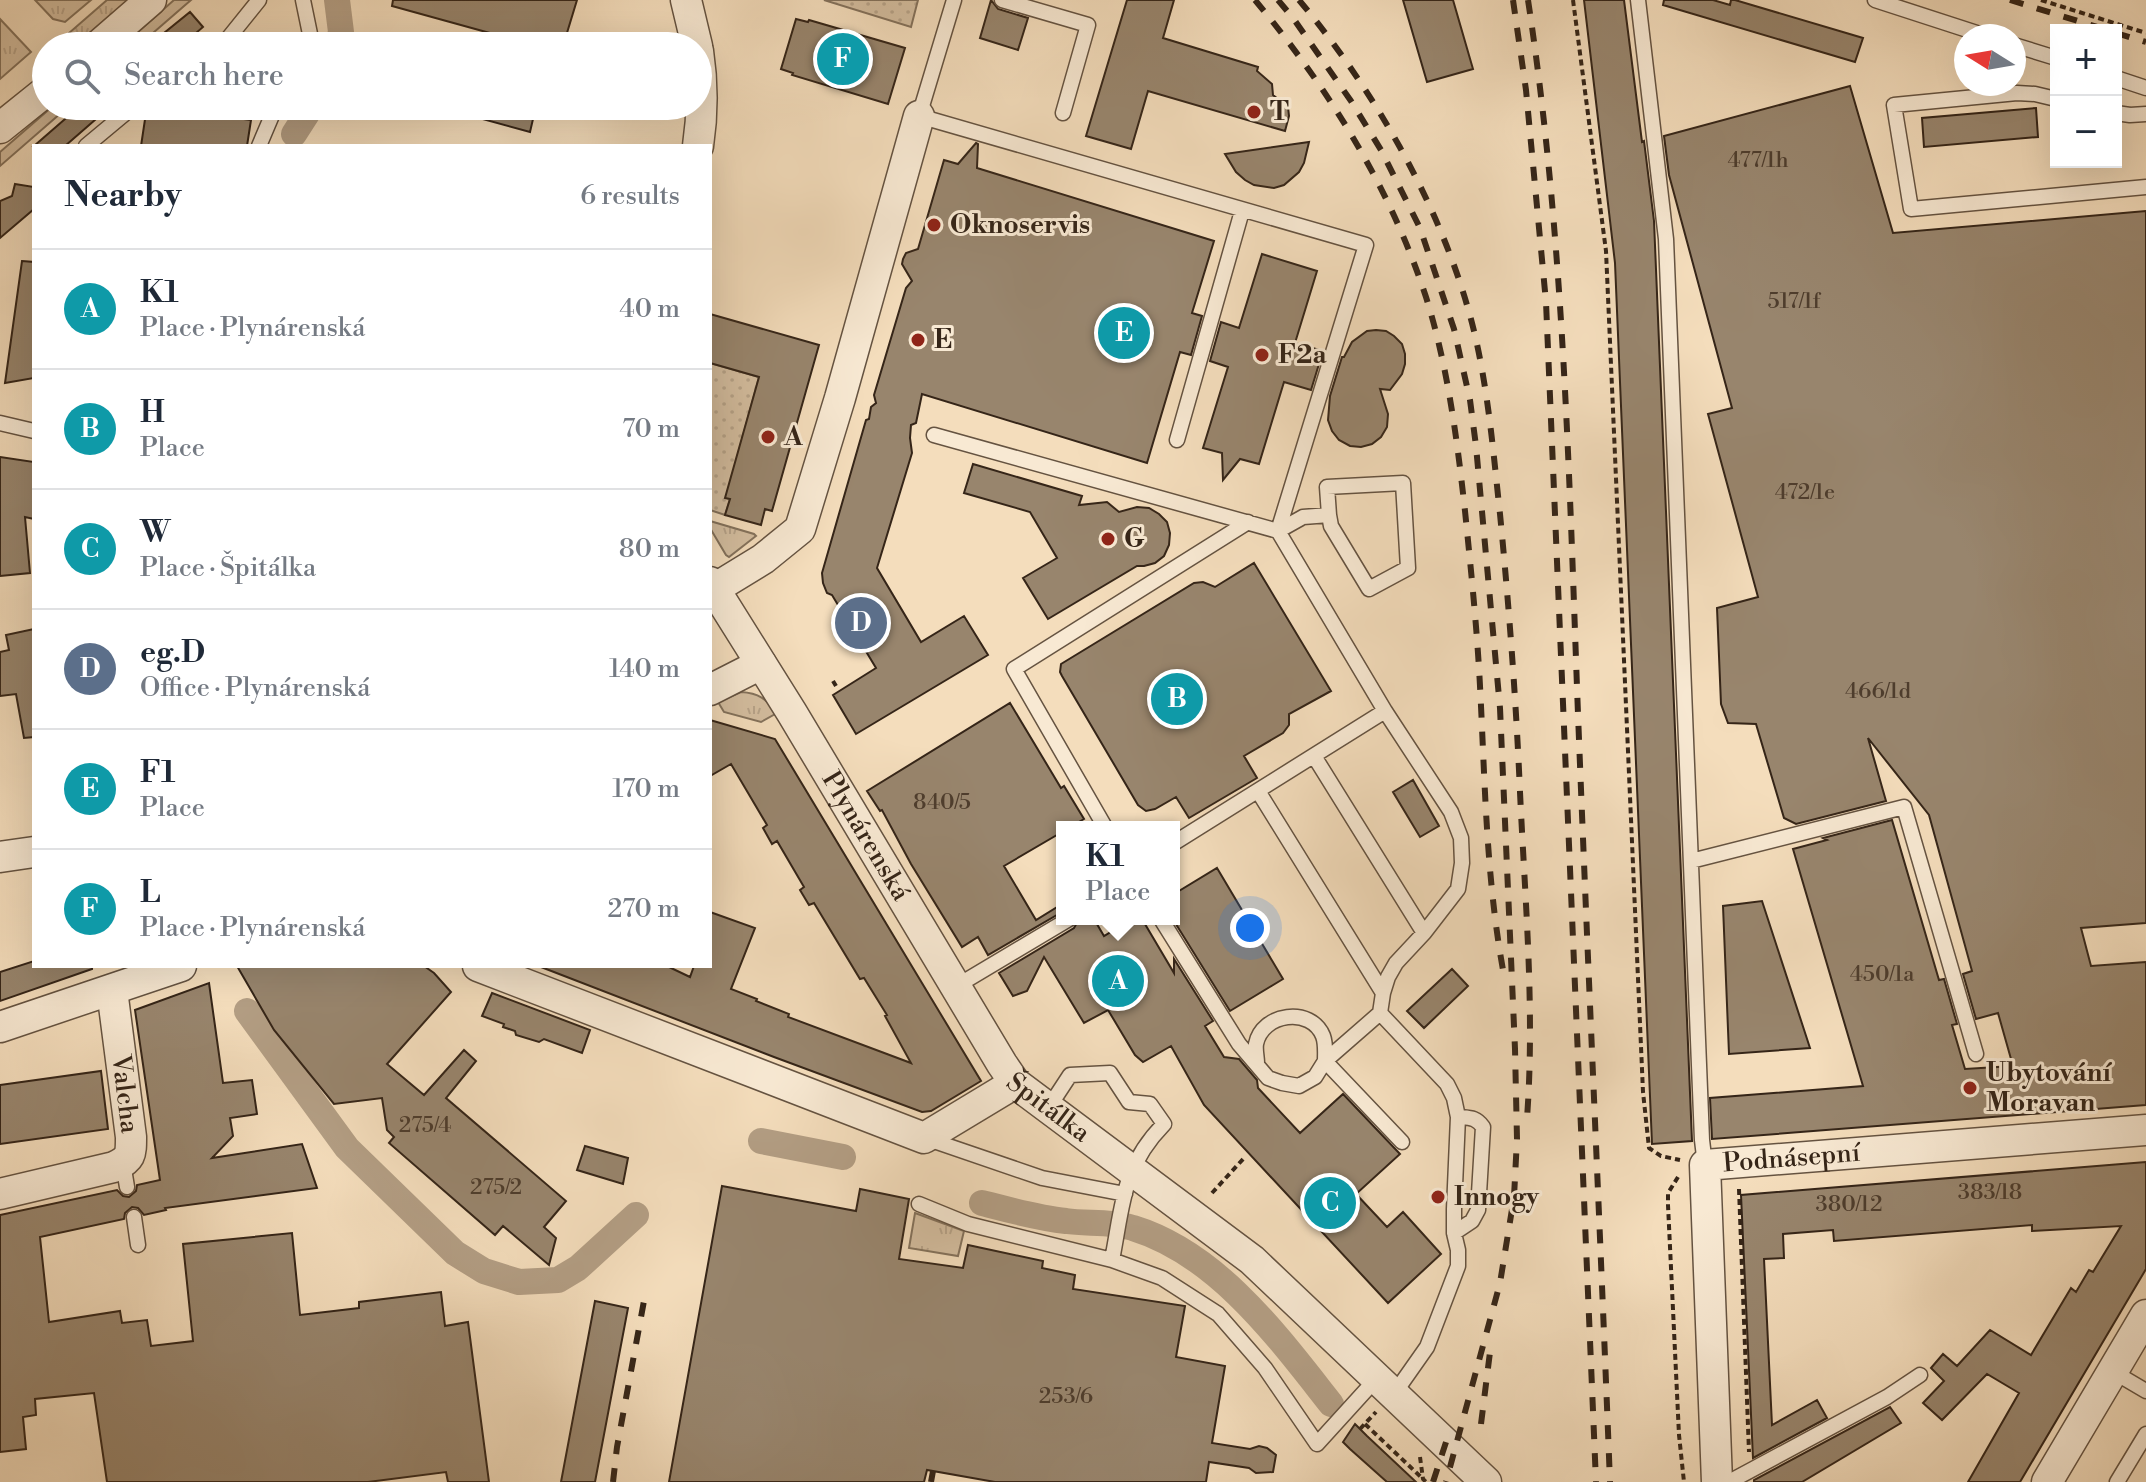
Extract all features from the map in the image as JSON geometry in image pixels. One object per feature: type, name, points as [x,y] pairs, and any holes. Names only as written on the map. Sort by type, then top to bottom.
[{"type":"street","points":[[114,32],[151,0]]},
{"type":"street","points":[[686,0],[694,32]]},
{"type":"street","points":[[0,128],[32,102]]},
{"type":"street","name":"Plynárenská","points":[[919,116],[800,529],[763,559],[712,586],[1015,1083]]},
{"type":"street","points":[[698,144],[702,120]]},
{"type":"street","points":[[712,689],[761,664]]},
{"type":"street","points":[[0,857],[32,852]]},
{"type":"street","points":[[0,1027],[175,968]]},
{"type":"street","points":[[483,968],[924,1138]]},
{"type":"street","name":"Valcha","points":[[0,1194],[114,1167],[127,1167],[131,1137],[112,990]]},
{"type":"street","name":"Špitálka","points":[[924,1138],[1015,1083],[1049,1107],[1126,1190],[1252,1260],[1486,1482]]},
{"type":"street","name":"Podnásepní","points":[[1717,1482],[1705,1165],[2146,1130]]},
{"type":"street","points":[[2047,1482],[2146,1315]]},
{"type":"lane","points":[[233,32],[259,0]]},
{"type":"lane","points":[[303,0],[310,32]]},
{"type":"lane","points":[[954,0],[919,116],[1366,245],[1278,531]]},
{"type":"lane","points":[[1002,0],[1088,25],[1063,113]]},
{"type":"lane","points":[[1638,0],[1666,239],[1705,1165]]},
{"type":"lane","points":[[1875,0],[1954,26]]},
{"type":"lane","points":[[2026,49],[2050,56]]},
{"type":"lane","points":[[2122,80],[2146,88]]},
{"type":"lane","points":[[2050,98],[2017,93],[1894,105],[1911,209],[2146,187]]},
{"type":"lane","points":[[2122,114],[2146,114]]},
{"type":"lane","points":[[88,144],[117,120]]},
{"type":"lane","points":[[260,144],[270,120]]},
{"type":"lane","points":[[1177,440],[1242,211]]},
{"type":"lane","points":[[0,423],[32,431]]},
{"type":"lane","points":[[934,435],[1278,531],[1385,711],[1451,812],[1461,838],[1462,863],[1458,889],[1396,963],[1388,977],[1380,1013],[1325,1061],[1315,1077],[1299,1086],[1268,1078],[1239,1044],[1165,925]]},
{"type":"lane","points":[[1403,483],[1408,568],[1369,589],[1331,526],[1329,515],[1327,487],[1403,483]]},
{"type":"lane","points":[[1278,531],[1303,517],[1329,515]]},
{"type":"lane","points":[[1102,821],[1014,669],[1248,522]]},
{"type":"lane","points":[[1180,839],[1385,711]]},
{"type":"lane","points":[[1314,756],[1424,933]]},
{"type":"lane","points":[[1258,791],[1383,993]]},
{"type":"lane","points":[[1691,861],[1904,807],[1976,1054]]},
{"type":"lane","points":[[955,987],[1059,925]]},
{"type":"lane","points":[[919,1204],[968,1224],[1112,1260],[1162,1278],[1218,1314],[1265,1368],[1317,1444],[1427,1347],[1458,1266],[1454,1233],[1458,1117],[1454,1098],[1447,1084],[1380,1013]]},
{"type":"lane","points":[[1257,1063],[1256,1043],[1265,1028],[1277,1019],[1296,1016],[1313,1023],[1322,1034],[1325,1061],[1402,1142]]},
{"type":"lane","points":[[1049,1107],[1070,1075],[1110,1073],[1129,1102],[1150,1104],[1164,1124],[1149,1140],[1126,1190],[1112,1260]]},
{"type":"lane","points":[[1454,1233],[1472,1221],[1478,1210],[1483,1127],[1473,1118],[1458,1117]]},
{"type":"lane","points":[[924,1138],[1042,1178],[1126,1190]]},
{"type":"lane","points":[[134,1217],[138,1245]]},
{"type":"lane","points":[[2112,1371],[2146,1391]]},
{"type":"lane","points":[[1729,1482],[1887,1397],[1920,1375]]},
{"type":"lane","points":[[2117,1482],[2146,1434]]},
{"type":"path","points":[[1573,0],[1606,251],[1643,1092],[1649,1148],[1661,1156],[1705,1165]]},
{"type":"path","points":[[2041,0],[2146,33]]},
{"type":"path","points":[[1212,1193],[1244,1158]]},
{"type":"path","points":[[1684,1482],[1668,1193],[1686,1170],[1705,1165]]},
{"type":"path","points":[[1739,1187],[1750,1472]]},
{"type":"path","points":[[1365,1424],[1423,1479]]},
{"type":"green space","points":[[35,0],[91,0],[65,22],[53,19]]},
{"type":"green space","points":[[107,0],[129,0],[92,32],[70,32]]},
{"type":"green space","points":[[174,0],[191,0],[154,32],[138,32]]},
{"type":"green space","points":[[824,0],[918,0],[911,27]]},
{"type":"green space","points":[[0,19],[31,52],[0,79]]},
{"type":"green space","points":[[37,120],[53,120],[0,166],[0,152]]},
{"type":"green space","points":[[712,364],[759,377],[726,498],[730,499],[725,515],[712,511]]},
{"type":"green space","points":[[712,522],[756,536],[729,557],[712,531]]},
{"type":"green space","points":[[741,692],[762,698],[777,713],[761,722],[724,712],[718,702]]},
{"type":"green space","points":[[915,1213],[964,1231],[958,1256],[909,1248]]},
{"type":"building","points":[[393,0],[577,0],[567,32],[486,32],[392,6]]},
{"type":"building","points":[[991,0],[998,9],[1028,18],[1018,50],[980,38]]},
{"type":"building","points":[[1127,0],[1174,0],[1163,38],[1258,67],[1257,71],[1272,84],[1273,95],[1288,107],[1285,131],[1148,91],[1131,149],[1086,136]]},
{"type":"building","points":[[1403,0],[1453,0],[1473,69],[1427,82]]},
{"type":"building","points":[[1584,0],[1624,0],[1654,221],[1692,1141],[1652,1144],[1615,263]]},
{"type":"building","points":[[1664,0],[1713,0],[1730,5],[1731,0],[1735,0],[1863,38],[1855,62],[1663,5]]},
{"type":"building","points":[[190,12],[203,27],[197,32],[165,32]]},
{"type":"building","points":[[796,19],[905,48],[888,104],[781,69]]},
{"type":"building","points":[[1850,86],[1893,233],[2146,211],[2146,923],[2081,928],[2091,966],[2146,962],[2146,1105],[1712,1139],[1710,1098],[1863,1086],[1793,849],[1892,820],[1939,980],[1944,979],[1957,1024],[1952,1025],[1965,1069],[2013,1066],[1998,1013],[1976,1019],[1963,974],[1972,971],[1929,815],[1868,738],[1886,801],[1796,824],[1784,818],[1756,724],[1728,723],[1721,704],[1717,608],[1758,597],[1708,414],[1732,408],[1669,175],[1664,136]]},
{"type":"building","points":[[2036,108],[2038,137],[1924,147],[1922,118]]},
{"type":"building","points":[[64,120],[95,120],[67,144],[36,144]]},
{"type":"building","points":[[145,120],[251,120],[247,144],[141,144]]},
{"type":"building","points":[[486,120],[533,120],[530,132]]},
{"type":"building","points":[[1309,142],[1299,172],[1284,185],[1274,188],[1254,185],[1245,180],[1225,154]]},
{"type":"building","points":[[976,143],[977,168],[1214,241],[1192,313],[1202,316],[1191,355],[1180,352],[1147,463],[922,394],[916,423],[911,425],[912,453],[877,568],[921,642],[964,616],[988,655],[856,734],[833,695],[876,668],[832,595],[827,593],[822,573],[866,420],[876,403],[874,395],[906,288],[912,281],[902,264],[903,259],[906,253],[918,249],[944,160],[958,164]]},
{"type":"building","points":[[15,184],[32,187],[32,211],[0,238],[0,201],[12,196]]},
{"type":"building","name":"F2a","points":[[1262,254],[1317,271],[1295,343],[1323,351],[1311,390],[1284,382],[1259,464],[1240,459],[1223,480],[1222,453],[1203,448],[1228,367],[1210,361],[1221,322],[1239,328]]},
{"type":"building","points":[[22,261],[32,262],[32,378],[5,383]]},
{"type":"building","name":"A","points":[[712,315],[819,345],[772,511],[765,509],[761,525],[725,515],[730,499],[725,498],[759,377],[712,364]]},
{"type":"building","points":[[1367,331],[1386,331],[1402,344],[1405,364],[1390,390],[1380,389],[1388,414],[1387,427],[1381,437],[1372,444],[1350,446],[1339,440],[1332,431],[1328,420],[1330,396],[1342,357],[1352,342]]},
{"type":"building","points":[[0,457],[32,462],[32,519],[25,517],[30,573],[0,576]]},
{"type":"building","name":"G","points":[[973,464],[1082,496],[1079,505],[1107,502],[1119,512],[1137,507],[1149,508],[1167,522],[1169,545],[1164,556],[1155,563],[1137,566],[1048,619],[1023,578],[1057,558],[1030,512],[964,493]]},
{"type":"building","points":[[1254,563],[1331,691],[1289,714],[1289,725],[1283,733],[1244,756],[1257,778],[1189,818],[1176,797],[1146,811],[1138,805],[1062,676],[1061,664],[1194,583],[1203,582],[1215,587]]},
{"type":"building","points":[[32,629],[32,737],[24,738],[16,694],[0,696],[0,652],[9,650],[6,635]]},
{"type":"building","points":[[1010,703],[1061,788],[1064,786],[1084,819],[1056,821],[1056,836],[1004,866],[1036,920],[1056,908],[1056,915],[988,955],[978,937],[962,947],[882,810],[867,791]]},
{"type":"building","points":[[712,721],[775,739],[981,1081],[931,1111],[922,1112],[544,968],[671,968],[690,977],[693,968],[712,968],[712,913],[755,928],[731,989],[789,1014],[788,1017],[911,1063],[864,978],[860,979],[814,903],[809,905],[800,890],[804,887],[777,841],[772,844],[763,828],[767,825],[731,764],[712,775]]},
{"type":"building","points":[[1413,780],[1439,826],[1420,837],[1393,792]]},
{"type":"building","points":[[1217,868],[1283,979],[1230,1011],[1176,925],[1180,925],[1180,890]]},
{"type":"building","points":[[1762,901],[1810,1048],[1729,1054],[1723,906]]},
{"type":"building","points":[[1076,925],[1098,925],[1104,936],[1122,925],[1146,925],[1174,973],[1174,959],[1213,1021],[1205,1026],[1224,1057],[1239,1059],[1257,1080],[1258,1088],[1300,1133],[1343,1094],[1400,1154],[1356,1194],[1387,1227],[1403,1212],[1441,1254],[1388,1303],[1204,1105],[1171,1046],[1143,1062],[1135,1055],[1108,1010],[1084,1023],[1044,957],[1027,991],[1013,996],[999,973]]},
{"type":"building","points":[[32,962],[32,968],[92,968],[0,1001],[0,972]]},
{"type":"building","points":[[238,968],[427,968],[434,973],[451,992],[387,1064],[424,1095],[464,1050],[476,1061],[446,1098],[566,1201],[544,1227],[556,1238],[549,1265],[503,1226],[495,1235],[389,1143],[394,1137],[387,1130],[382,1098],[334,1104],[274,1030]]},
{"type":"building","points":[[1452,969],[1468,986],[1424,1028],[1407,1011]]},
{"type":"building","points":[[209,983],[223,1083],[252,1080],[257,1114],[230,1118],[233,1136],[212,1158],[302,1144],[317,1188],[165,1208],[144,1215],[138,1208],[132,1207],[125,1213],[124,1219],[40,1237],[49,1322],[120,1311],[122,1323],[147,1320],[151,1346],[193,1341],[183,1244],[292,1233],[300,1315],[359,1308],[359,1302],[441,1292],[445,1326],[468,1322],[489,1482],[448,1482],[446,1472],[368,1482],[107,1482],[94,1393],[35,1399],[36,1415],[23,1417],[26,1449],[0,1452],[0,1215],[117,1190],[129,1197],[136,1191],[137,1185],[160,1180],[135,1010]]},
{"type":"building","points":[[492,993],[590,1030],[582,1053],[544,1039],[539,1042],[516,1035],[515,1031],[503,1027],[504,1024],[482,1016]]},
{"type":"building","points":[[101,1071],[108,1129],[0,1144],[0,1085]]},
{"type":"building","points":[[585,1146],[628,1158],[623,1184],[577,1170]]},
{"type":"building","points":[[2146,1162],[2146,1269],[2020,1482],[1968,1482],[2019,1393],[1987,1374],[1942,1420],[1923,1403],[1944,1381],[1931,1368],[1943,1354],[1957,1366],[1990,1330],[2031,1355],[2071,1288],[2076,1292],[2089,1270],[2093,1272],[2121,1226],[2032,1231],[2032,1225],[1834,1241],[1833,1230],[1783,1234],[1784,1258],[1764,1259],[1772,1425],[1817,1400],[1827,1418],[1753,1458],[1741,1195]]},
{"type":"building","points":[[722,1186],[856,1211],[860,1189],[909,1199],[899,1259],[963,1268],[968,1245],[1043,1261],[1042,1268],[1075,1275],[1073,1289],[1185,1306],[1176,1357],[1225,1366],[1212,1443],[1250,1449],[1259,1446],[1267,1448],[1276,1455],[1273,1472],[1256,1473],[1249,1468],[1209,1462],[1206,1482],[995,1482],[927,1470],[924,1482],[669,1482]]},
{"type":"building","points":[[595,1301],[628,1308],[595,1482],[561,1482]]},
{"type":"building","points":[[1890,1407],[1901,1423],[1802,1482],[1754,1482],[1754,1480]]},
{"type":"building","points":[[1355,1424],[1416,1482],[1387,1482],[1350,1449],[1343,1442]]},
{"type":"waterway","points":[[337,0],[341,32]]},
{"type":"waterway","points":[[294,134],[303,120]]},
{"type":"waterway","points":[[247,1011],[347,1148],[455,1253],[484,1271],[519,1282],[558,1280],[578,1268],[636,1215]]},
{"type":"waterway","points":[[761,1141],[843,1157]]},
{"type":"waterway","points":[[982,1203],[1055,1220],[1125,1226],[1164,1240],[1219,1277],[1244,1301],[1331,1404]]},
{"type":"railway","points":[[1255,0],[1308,68],[1376,178],[1411,256],[1434,323],[1451,403],[1465,511],[1477,642],[1490,864],[1503,970]]},
{"type":"railway","points":[[1278,0],[1351,101],[1381,150],[1420,228],[1454,329],[1470,400],[1476,446],[1500,708],[1517,1139],[1514,1197],[1500,1283],[1446,1482]]},
{"type":"railway","points":[[1299,0],[1354,73],[1403,152],[1443,237],[1478,347],[1495,466],[1514,688],[1530,996],[1527,1118]]},
{"type":"railway","points":[[1513,0],[1526,90],[1546,302],[1596,1482]]},
{"type":"railway","points":[[1528,0],[1550,178],[1563,356],[1610,1482]]},
{"type":"railway","points":[[2010,0],[2088,24]]},
{"type":"railway","points":[[2122,35],[2146,42]]},
{"type":"railway","points":[[613,1482],[646,1290]]},
{"type":"railway","points":[[1481,1424],[1490,1352]]},
{"type":"railway","points":[[1433,1482],[1447,1439]]},
{"type":"railway","points":[[931,1482],[933,1471]]},
{"type":"place","name":"L","points":[[843,59]]},
{"type":"place","name":"T","points":[[1254,112]]},
{"type":"place","name":"Oknoservis","points":[[934,225]]},
{"type":"place","name":"F1","points":[[1124,333]]},
{"type":"place","name":"E","points":[[918,340]]},
{"type":"place","name":"F2a","points":[[1262,355]]},
{"type":"place","name":"A","points":[[768,437]]},
{"type":"place","name":"G","points":[[1108,539]]},
{"type":"place","name":"eg.D","points":[[861,623]]},
{"type":"place","name":"H","points":[[1177,699]]},
{"type":"place","name":"K1","points":[[1118,981]]},
{"type":"place","name":"Ubytování Moravan","points":[[1970,1088]]},
{"type":"place","name":"Innogy","points":[[1438,1197]]},
{"type":"place","name":"W","points":[[1330,1203]]}]
